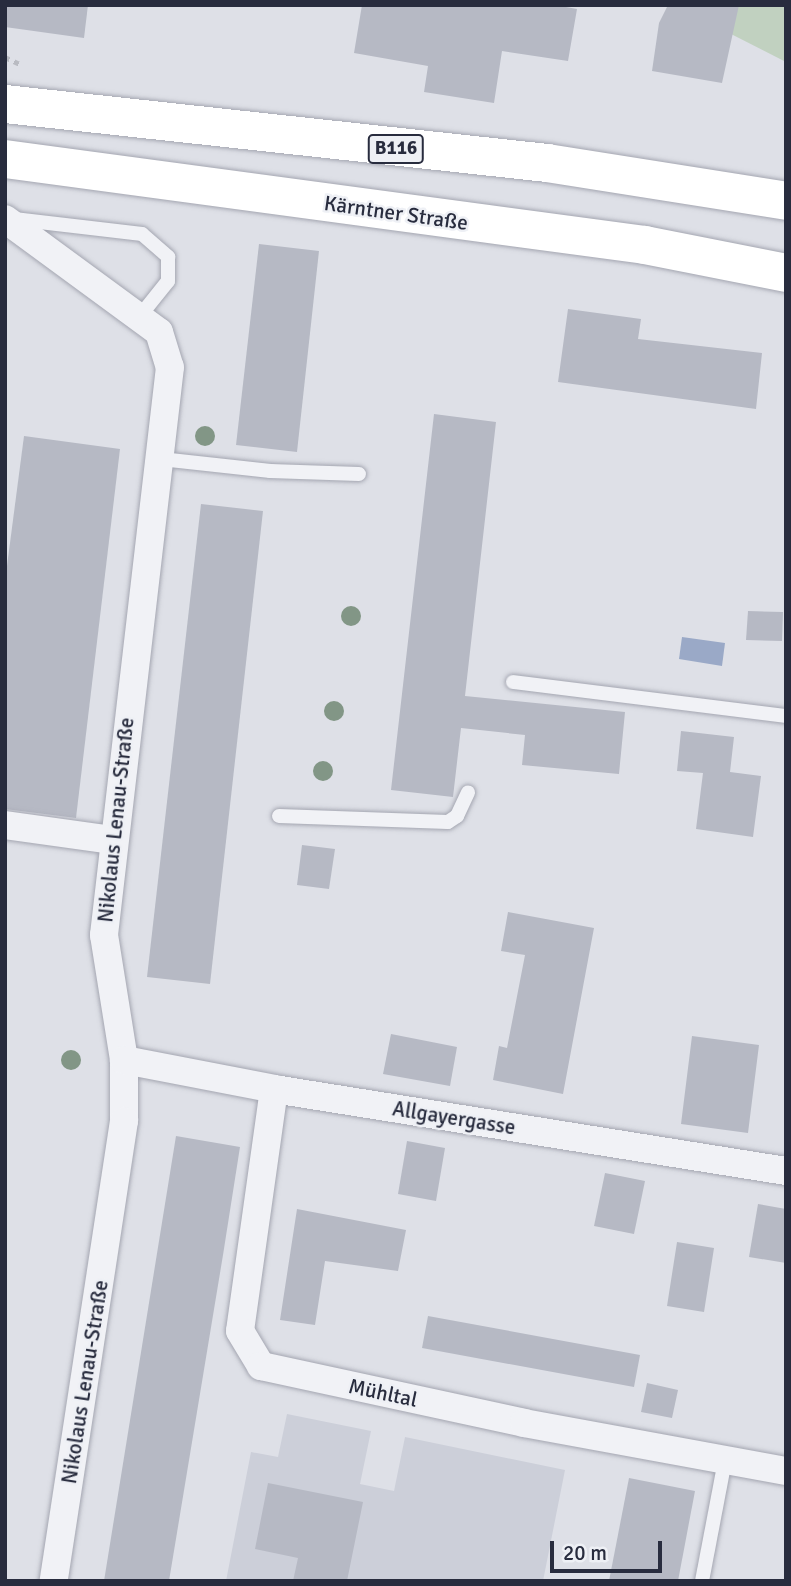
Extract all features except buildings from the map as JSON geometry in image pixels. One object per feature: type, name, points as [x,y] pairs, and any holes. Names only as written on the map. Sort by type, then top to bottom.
[{"type":"main road","name":"B116","points":[[5,104],[548,163],[786,201]]},
{"type":"main road","name":"Kärntner Straße","points":[[5,159],[645,245],[786,273]]},
{"type":"street","name":"Nikolaus Lenau-Straße","points":[[5,218],[140,316],[159,332],[169,352],[161,459],[112,840],[104,935],[124,1060],[124,1121],[54,1581]]},
{"type":"street","points":[[5,825],[112,840]]},
{"type":"street","name":"Allgayergasse","points":[[124,1060],[274,1089],[786,1171]]},
{"type":"street","name":"Mühltal","points":[[274,1089],[240,1331],[261,1366],[524,1423],[786,1471]]},
{"type":"lane","points":[[5,218],[142,234],[169,257],[168,281],[140,316]]},
{"type":"lane","points":[[161,459],[270,471],[359,474]]},
{"type":"lane","points":[[513,682],[786,716]]},
{"type":"lane","points":[[279,816],[448,822],[457,816],[468,792]]},
{"type":"lane","points":[[702,1581],[725,1460]]},
{"type":"shaded area","points":[[287,1414],[371,1431],[360,1484],[394,1491],[405,1437],[565,1470],[543,1581],[226,1581],[251,1452],[278,1457]]},
{"type":"green space","points":[[676,5],[786,5],[786,62],[733,35]]},
{"type":"water","points":[[682,637],[725,643],[722,666],[679,659]]}]
